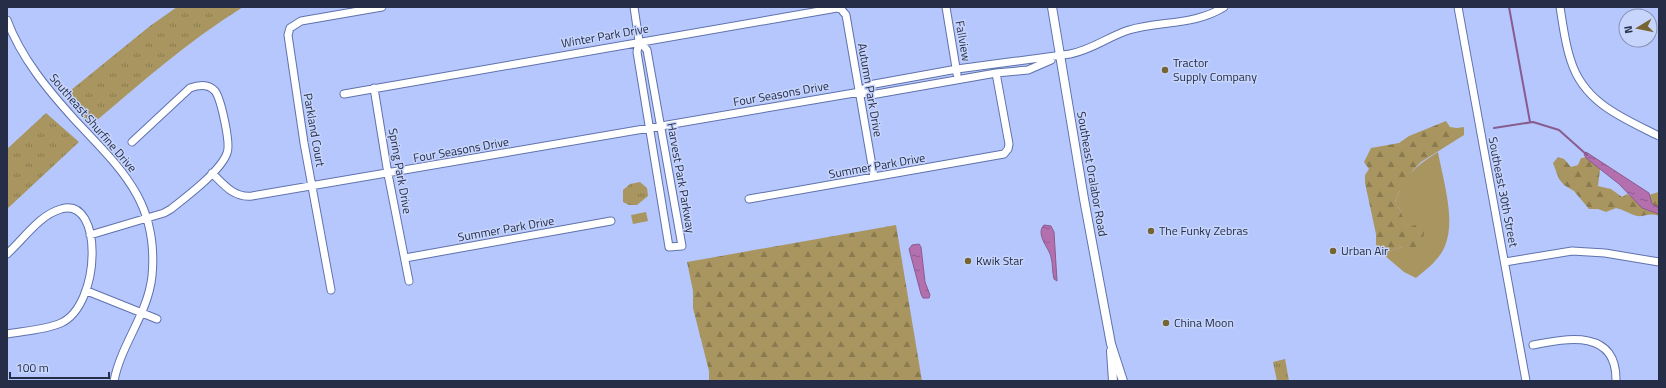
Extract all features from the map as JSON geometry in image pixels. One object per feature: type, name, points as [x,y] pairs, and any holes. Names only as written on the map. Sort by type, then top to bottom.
[{"type":"main road","name":"Southeast Oralabor Road","points":[[1052,7],[1084,199],[1111,344],[1123,381]]},
{"type":"main road","name":"Southeast Oralabor Road","points":[[1111,344],[1113,381]]},
{"type":"street","name":"Parkland Court","points":[[332,290],[312,186],[288,35],[290,28],[301,21],[382,7]]},
{"type":"street","name":"Harvest Park Parkway","points":[[634,7],[639,41],[637,52],[648,128],[669,247],[682,246],[647,50],[639,41]]},
{"type":"street","name":"Fallview","points":[[946,7],[958,80]]},
{"type":"street","points":[[1060,56],[1088,50],[1132,30],[1202,17],[1224,7]]},
{"type":"street","name":"Southeast 30th Street","points":[[1458,7],[1491,197],[1505,262],[1526,381]]},
{"type":"street","points":[[1560,7],[1571,61],[1585,89],[1608,110],[1659,136]]},
{"type":"street","name":"Winter Park Drive","points":[[344,94],[639,41],[827,9],[841,9]]},
{"type":"street","name":"Autumn Park Drive","points":[[841,9],[846,15],[874,177]]},
{"type":"street","name":"Southeast Shurfine Drive","points":[[7,20],[10,35],[48,90],[129,179],[147,218],[153,261],[149,293],[142,314],[118,365],[114,381]]},
{"type":"street","name":"Four Seasons Drive","points":[[860,92],[868,85],[957,70],[1060,56]]},
{"type":"street","name":"Four Seasons Drive","points":[[212,173],[231,191],[246,196],[388,174],[860,92],[871,95],[996,73],[1028,70],[1060,56]]},
{"type":"street","name":"Summer Park Drive","points":[[749,199],[1001,155],[1007,152],[1009,144],[996,73]]},
{"type":"street","points":[[90,235],[147,218],[171,209],[212,173],[227,153],[229,143],[215,91],[207,86],[199,85],[190,88],[132,142]]},
{"type":"street","name":"Spring Park Drive","points":[[374,88],[388,174],[409,281]]},
{"type":"street","points":[[7,254],[39,222],[60,209],[68,208],[78,212],[86,219],[90,235],[93,262],[87,291],[71,315],[62,323],[7,334]]},
{"type":"street","name":"Summer Park Drive","points":[[405,258],[612,222]]},
{"type":"street","points":[[1505,262],[1572,251],[1605,253],[1659,262]]},
{"type":"street","points":[[87,291],[157,319]]},
{"type":"street","points":[[1533,345],[1556,340],[1579,339],[1594,342],[1606,349],[1610,354],[1613,361],[1616,381]]},
{"type":"green space","points":[[177,7],[243,7],[203,34],[90,126],[65,95],[150,26]]},
{"type":"green space","points":[[46,113],[79,142],[7,209],[7,149]]},
{"type":"green space","points":[[1446,121],[1450,127],[1464,127],[1464,135],[1421,162],[1413,170],[1399,192],[1395,202],[1408,228],[1417,224],[1425,225],[1422,243],[1414,253],[1410,255],[1402,247],[1392,250],[1384,255],[1376,245],[1376,234],[1365,183],[1365,175],[1369,169],[1364,162],[1371,148],[1399,143],[1409,136]]},
{"type":"green space","points":[[1438,152],[1448,199],[1448,235],[1445,246],[1439,256],[1416,278],[1404,272],[1384,255],[1392,250],[1402,247],[1408,229],[1399,208],[1395,203],[1402,186],[1411,173],[1422,162]]},
{"type":"green space","points":[[1558,157],[1564,159],[1571,167],[1578,165],[1581,158],[1588,157],[1600,169],[1598,186],[1611,189],[1622,197],[1627,194],[1631,197],[1639,198],[1659,192],[1659,216],[1652,214],[1637,216],[1616,208],[1606,212],[1598,209],[1589,209],[1574,191],[1564,185],[1559,179],[1553,163]]},
{"type":"green space","points":[[640,182],[647,188],[648,196],[637,205],[629,205],[623,202],[623,190],[630,184]]},
{"type":"green space","points":[[646,212],[648,221],[633,224],[631,215]]},
{"type":"green space","points":[[896,225],[922,381],[709,381],[709,371],[693,308],[693,291],[687,262]]},
{"type":"green space","points":[[1285,359],[1289,381],[1277,381],[1273,362]]},
{"type":"water","points":[[1586,152],[1649,193],[1652,204],[1659,207],[1659,214],[1642,208],[1619,184],[1586,158],[1584,154]]},
{"type":"water","points":[[1044,225],[1051,226],[1054,232],[1057,281],[1054,279],[1050,253],[1043,241],[1041,233]]},
{"type":"water","points":[[919,244],[921,247],[925,282],[930,295],[929,298],[923,298],[921,294],[909,249],[912,245]]},
{"type":"waterway","points":[[1509,7],[1530,122]]},
{"type":"waterway","points":[[1494,128],[1533,122],[1559,130],[1587,155]]},
{"type":"place","name":"Tractor Supply Company","points":[[1165,70]]},
{"type":"place","name":"The Funky Zebras","points":[[1151,231]]},
{"type":"place","name":"Urban Air","points":[[1333,251]]},
{"type":"place","name":"Kwik Star","points":[[968,261]]},
{"type":"place","name":"China Moon","points":[[1166,323]]}]
